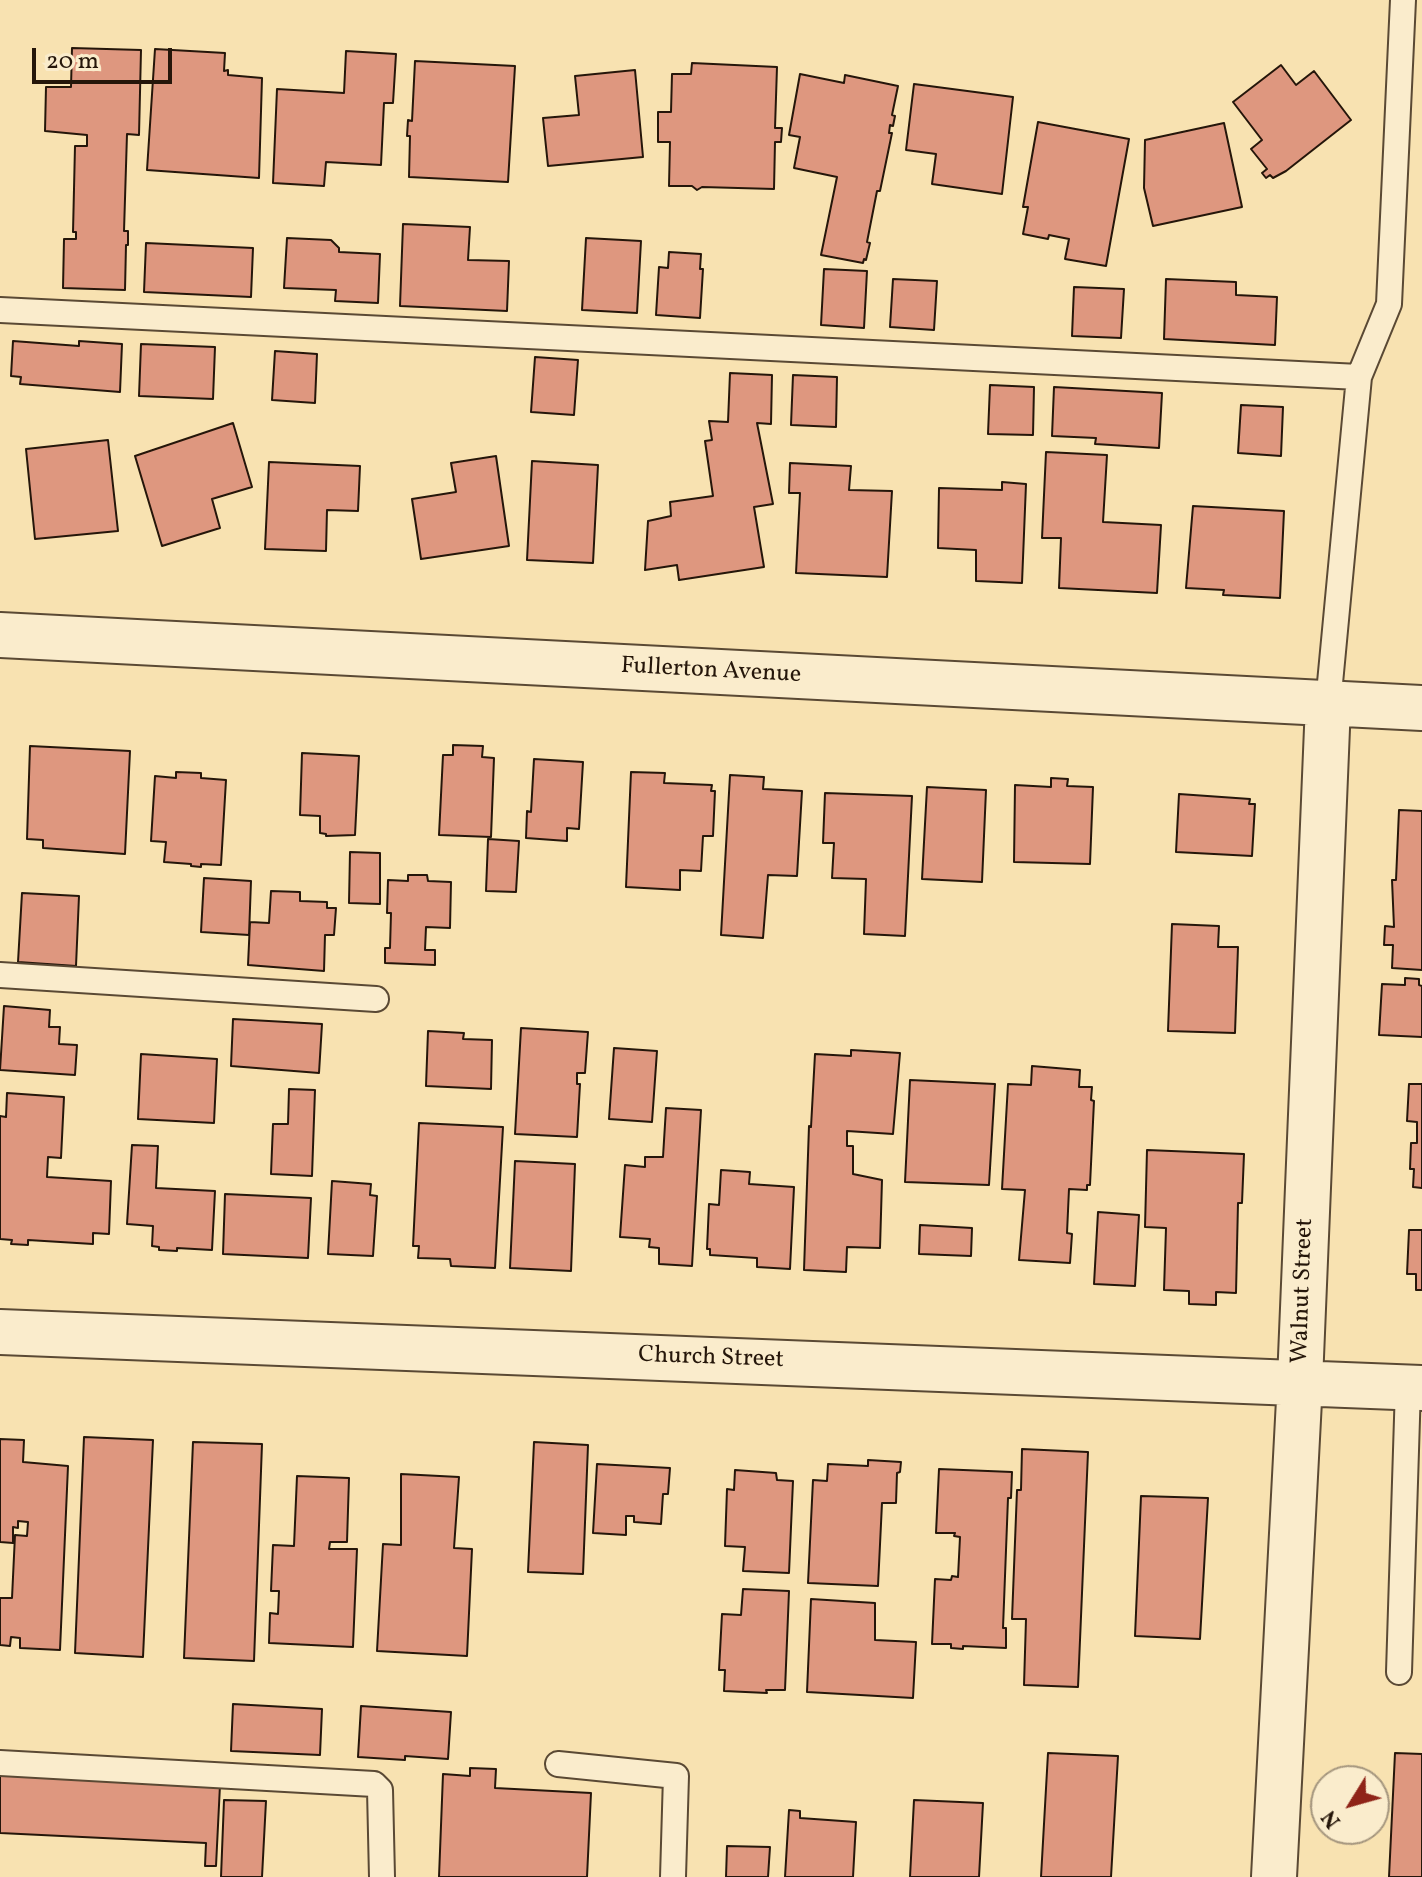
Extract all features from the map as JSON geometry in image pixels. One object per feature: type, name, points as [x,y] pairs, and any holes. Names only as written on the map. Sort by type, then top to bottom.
[{"type":"street","name":"Fullerton Avenue","points":[[0,635],[1422,708]]},
{"type":"street","name":"Walnut Street","points":[[1274,1877],[1300,1381],[1328,704]]},
{"type":"street","name":"Church Street","points":[[0,1332],[1415,1387]]},
{"type":"lane","points":[[1328,704],[1359,377],[1389,304],[1403,0]]},
{"type":"lane","points":[[0,310],[1359,377]]},
{"type":"lane","points":[[0,975],[376,999]]},
{"type":"lane","points":[[1399,1672],[1415,1387]]},
{"type":"lane","points":[[0,1763],[374,1784],[380,1790],[382,1877]]},
{"type":"lane","points":[[558,1764],[676,1776],[673,1877]]},
{"type":"building","points":[[72,48],[141,50],[139,135],[127,134],[124,231],[128,231],[128,245],[125,290],[63,288],[64,239],[76,239],[76,232],[73,232],[75,146],[87,146],[87,135],[45,131],[46,87],[71,87]]},
{"type":"building","points":[[155,49],[225,53],[224,71],[228,70],[228,75],[262,78],[259,178],[147,170]]},
{"type":"building","points":[[346,51],[396,54],[393,103],[384,103],[381,165],[326,162],[324,186],[273,183],[277,89],[344,93]]},
{"type":"building","points":[[415,61],[515,66],[508,182],[409,177],[410,136],[407,136],[408,120],[412,121]]},
{"type":"building","points":[[692,63],[777,67],[775,128],[782,128],[781,142],[775,142],[774,189],[702,187],[697,190],[692,186],[669,186],[670,142],[658,142],[658,112],[671,112],[672,74],[691,74]]},
{"type":"building","points":[[1281,65],[1296,85],[1314,71],[1351,120],[1286,171],[1266,178],[1262,173],[1267,169],[1251,149],[1262,140],[1233,102]]},
{"type":"building","points":[[635,70],[643,157],[548,166],[543,118],[579,115],[575,76]]},
{"type":"building","points":[[800,74],[844,83],[845,75],[898,86],[892,115],[895,116],[889,133],[892,133],[880,191],[877,191],[867,242],[870,243],[863,263],[821,255],[837,177],[794,168],[800,137],[789,135]]},
{"type":"building","points":[[914,84],[1013,97],[1002,194],[932,184],[936,154],[906,150]]},
{"type":"building","points":[[1038,122],[1129,139],[1106,266],[1065,259],[1069,239],[1023,234],[1028,207],[1023,207]]},
{"type":"building","points":[[1224,123],[1242,207],[1153,226],[1144,188],[1145,140]]},
{"type":"building","points":[[403,224],[470,227],[468,260],[509,261],[507,311],[400,306]]},
{"type":"building","points":[[287,238],[331,240],[339,252],[380,254],[378,303],[335,301],[336,290],[284,288]]},
{"type":"building","points":[[586,238],[641,241],[637,313],[582,310]]},
{"type":"building","points":[[146,243],[253,248],[251,297],[144,292]]},
{"type":"building","points":[[669,252],[701,254],[700,318],[656,315],[659,267],[668,268]]},
{"type":"building","points":[[824,269],[867,271],[864,328],[821,325]]},
{"type":"building","points":[[893,279],[937,281],[934,330],[890,327]]},
{"type":"building","points":[[1166,279],[1236,282],[1236,295],[1277,297],[1275,345],[1164,339]]},
{"type":"building","points":[[1074,287],[1124,289],[1121,338],[1072,336]]},
{"type":"building","points":[[13,341],[79,346],[79,341],[122,344],[120,392],[20,384],[21,377],[11,376]]},
{"type":"building","points":[[141,344],[215,347],[213,399],[139,396]]},
{"type":"building","points":[[275,351],[317,354],[315,403],[272,400]]},
{"type":"building","points":[[535,357],[578,360],[574,415],[531,412]]},
{"type":"building","points":[[730,373],[772,375],[771,424],[757,423],[773,504],[754,507],[764,567],[679,580],[677,565],[645,570],[648,521],[671,516],[670,502],[713,496],[705,441],[712,440],[709,421],[728,422]]},
{"type":"building","points":[[793,375],[837,377],[836,427],[791,425]]},
{"type":"building","points":[[990,385],[1034,387],[1033,435],[988,434]]},
{"type":"building","points":[[1054,387],[1162,393],[1159,448],[1095,444],[1096,438],[1052,436]]},
{"type":"building","points":[[1241,405],[1283,407],[1281,456],[1238,453]]},
{"type":"building","points":[[233,423],[252,487],[212,499],[220,528],[162,546],[135,456]]},
{"type":"building","points":[[108,440],[118,531],[35,539],[26,449]]},
{"type":"building","points":[[1046,452],[1107,455],[1103,522],[1161,525],[1157,593],[1059,588],[1061,538],[1042,538]]},
{"type":"building","points":[[496,456],[509,546],[421,559],[412,499],[456,492],[451,463]]},
{"type":"building","points":[[532,461],[598,465],[593,563],[527,560]]},
{"type":"building","points":[[269,462],[360,466],[358,511],[327,510],[326,551],[265,549]]},
{"type":"building","points":[[790,463],[851,466],[849,490],[892,491],[887,577],[796,573],[800,493],[789,493]]},
{"type":"building","points":[[1002,482],[1026,484],[1022,583],[976,581],[976,550],[938,548],[939,488],[1002,490]]},
{"type":"building","points":[[1193,506],[1284,511],[1280,598],[1223,595],[1224,590],[1186,588]]},
{"type":"building","points":[[453,745],[483,746],[482,757],[494,758],[491,837],[439,835],[443,755],[453,755]]},
{"type":"building","points":[[30,746],[130,751],[125,854],[43,848],[43,840],[27,839]]},
{"type":"building","points":[[302,753],[359,756],[355,835],[326,836],[320,833],[320,816],[300,815]]},
{"type":"building","points":[[534,759],[583,762],[579,829],[567,828],[567,841],[526,838]]},
{"type":"building","points":[[176,772],[201,773],[201,778],[226,780],[221,865],[201,864],[201,867],[164,862],[166,842],[151,841],[155,776],[176,778]]},
{"type":"building","points":[[631,772],[665,773],[664,783],[712,785],[711,791],[715,791],[713,836],[703,836],[701,871],[680,870],[680,890],[626,887]]},
{"type":"building","points":[[730,775],[764,777],[763,789],[802,791],[797,876],[768,875],[763,938],[721,935]]},
{"type":"building","points":[[1051,778],[1068,779],[1067,786],[1093,787],[1090,864],[1014,862],[1015,785],[1051,787]]},
{"type":"building","points":[[927,787],[986,790],[982,882],[922,879]]},
{"type":"building","points":[[825,793],[912,796],[905,936],[864,934],[866,879],[832,878],[834,843],[823,843]]},
{"type":"building","points":[[1179,794],[1250,799],[1249,804],[1255,804],[1252,856],[1176,852]]},
{"type":"building","points":[[1399,810],[1422,811],[1422,970],[1392,968],[1393,945],[1384,945],[1385,926],[1394,927],[1392,880],[1396,880]]},
{"type":"building","points":[[488,839],[519,841],[516,892],[486,891]]},
{"type":"building","points":[[350,852],[380,853],[380,904],[349,903]]},
{"type":"building","points":[[408,875],[427,875],[428,881],[451,882],[450,928],[426,927],[425,950],[435,950],[435,965],[385,963],[385,948],[390,948],[388,880],[408,881]]},
{"type":"building","points":[[204,878],[251,881],[249,935],[201,932]]},
{"type":"building","points":[[271,891],[300,892],[300,901],[327,902],[327,908],[336,908],[334,935],[325,935],[324,971],[248,965],[250,922],[269,923]]},
{"type":"building","points":[[22,893],[79,896],[76,966],[18,962]]},
{"type":"building","points":[[1172,924],[1219,926],[1218,947],[1238,947],[1235,1033],[1168,1031]]},
{"type":"building","points":[[1405,978],[1419,979],[1422,986],[1422,1037],[1379,1035],[1382,984],[1405,985]]},
{"type":"building","points":[[4,1006],[50,1010],[49,1027],[60,1027],[59,1044],[77,1045],[75,1075],[0,1070]]},
{"type":"building","points":[[233,1019],[322,1024],[319,1073],[231,1066]]},
{"type":"building","points":[[521,1028],[588,1032],[585,1073],[577,1073],[577,1084],[580,1084],[577,1137],[515,1134]]},
{"type":"building","points":[[428,1031],[464,1033],[463,1039],[492,1040],[491,1089],[426,1086]]},
{"type":"building","points":[[614,1048],[657,1051],[652,1122],[609,1119]]},
{"type":"building","points":[[851,1050],[900,1053],[893,1134],[847,1131],[847,1146],[853,1146],[853,1174],[882,1180],[880,1248],[847,1247],[846,1272],[804,1270],[815,1054],[851,1056]]},
{"type":"building","points":[[141,1054],[217,1059],[214,1123],[138,1119]]},
{"type":"building","points":[[1032,1066],[1080,1070],[1079,1087],[1092,1087],[1090,1185],[1087,1185],[1087,1190],[1069,1189],[1067,1233],[1072,1234],[1070,1263],[1019,1260],[1025,1190],[1002,1189],[1008,1084],[1031,1085]]},
{"type":"building","points":[[910,1080],[995,1084],[989,1185],[905,1182]]},
{"type":"building","points":[[1409,1084],[1422,1084],[1422,1188],[1413,1187],[1414,1169],[1410,1169],[1411,1143],[1417,1143],[1417,1122],[1407,1121]]},
{"type":"building","points":[[289,1089],[315,1090],[312,1176],[271,1174],[273,1124],[288,1124]]},
{"type":"building","points":[[7,1093],[64,1097],[61,1158],[48,1157],[47,1177],[111,1181],[109,1234],[93,1233],[93,1244],[28,1240],[28,1245],[11,1244],[12,1240],[0,1239],[0,1116],[6,1117]]},
{"type":"building","points":[[666,1108],[701,1110],[692,1266],[659,1264],[659,1248],[649,1247],[650,1239],[620,1237],[625,1165],[645,1167],[645,1157],[663,1157]]},
{"type":"building","points":[[419,1123],[503,1127],[495,1268],[451,1266],[450,1259],[418,1258],[419,1246],[413,1246]]},
{"type":"building","points":[[132,1145],[158,1146],[156,1188],[215,1191],[212,1250],[159,1250],[159,1247],[152,1246],[153,1226],[127,1224]]},
{"type":"building","points":[[1147,1150],[1244,1154],[1242,1203],[1238,1203],[1236,1293],[1216,1292],[1216,1305],[1189,1304],[1189,1291],[1164,1290],[1166,1228],[1145,1227]]},
{"type":"building","points":[[515,1161],[575,1164],[571,1271],[510,1268]]},
{"type":"building","points":[[721,1170],[750,1172],[749,1184],[794,1187],[790,1269],[757,1267],[757,1258],[710,1255],[710,1249],[707,1249],[709,1204],[719,1205]]},
{"type":"building","points":[[332,1181],[371,1184],[370,1195],[377,1196],[373,1256],[328,1254]]},
{"type":"building","points":[[225,1194],[311,1198],[308,1258],[223,1254]]},
{"type":"building","points":[[1098,1212],[1139,1215],[1135,1286],[1094,1284]]},
{"type":"building","points":[[920,1225],[972,1228],[971,1256],[919,1254]]},
{"type":"building","points":[[1409,1230],[1422,1230],[1422,1290],[1416,1290],[1416,1274],[1407,1274]]},
{"type":"building","points":[[84,1437],[153,1440],[143,1657],[75,1653]]},
{"type":"building","points":[[0,1439],[24,1440],[23,1462],[68,1466],[60,1650],[20,1648],[20,1638],[11,1637],[10,1646],[0,1645],[0,1598],[12,1598],[15,1535],[27,1536],[28,1522],[18,1521],[18,1528],[13,1527],[13,1543],[0,1542]]},
{"type":"building","points":[[193,1442],[262,1444],[254,1661],[184,1658]]},
{"type":"building","points":[[534,1442],[588,1445],[583,1574],[528,1572]]},
{"type":"building","points":[[1022,1449],[1088,1452],[1078,1687],[1024,1685],[1026,1619],[1012,1619],[1017,1490],[1021,1490]]},
{"type":"building","points":[[868,1460],[901,1462],[900,1472],[897,1473],[896,1503],[882,1503],[878,1586],[808,1583],[813,1480],[827,1481],[828,1464],[868,1466]]},
{"type":"building","points":[[597,1464],[670,1468],[668,1494],[663,1494],[661,1524],[634,1522],[634,1516],[626,1516],[626,1535],[593,1533]]},
{"type":"building","points":[[939,1469],[1012,1472],[1011,1498],[1008,1498],[1003,1628],[1006,1628],[1006,1648],[963,1646],[963,1649],[951,1648],[951,1644],[932,1644],[935,1579],[958,1577],[960,1537],[954,1536],[955,1533],[936,1533]]},
{"type":"building","points":[[735,1470],[776,1473],[777,1480],[793,1481],[789,1573],[743,1571],[745,1547],[725,1546],[727,1489],[734,1490]]},
{"type":"building","points":[[401,1474],[459,1477],[454,1548],[472,1549],[467,1656],[377,1651],[383,1544],[401,1545]]},
{"type":"building","points":[[297,1476],[349,1478],[347,1542],[330,1542],[329,1549],[357,1549],[353,1647],[269,1643],[270,1613],[278,1614],[279,1591],[271,1591],[273,1545],[294,1546]]},
{"type":"building","points":[[1141,1496],[1208,1498],[1200,1639],[1135,1636]]},
{"type":"building","points":[[743,1589],[789,1591],[785,1690],[766,1690],[767,1693],[724,1691],[725,1670],[719,1670],[722,1614],[741,1615]]},
{"type":"building","points":[[811,1599],[875,1603],[875,1640],[916,1642],[913,1698],[807,1692]]},
{"type":"building","points":[[233,1704],[322,1709],[320,1755],[231,1751]]},
{"type":"building","points":[[361,1706],[451,1712],[448,1759],[358,1757]]},
{"type":"building","points":[[1048,1753],[1118,1756],[1111,1877],[1041,1877]]},
{"type":"building","points":[[1395,1753],[1422,1754],[1422,1877],[1389,1877]]},
{"type":"building","points":[[470,1768],[496,1769],[495,1788],[591,1793],[587,1877],[439,1877],[443,1774],[470,1776]]},
{"type":"building","points":[[0,1775],[220,1785],[216,1866],[205,1866],[206,1843],[0,1833]]},
{"type":"building","points":[[224,1800],[266,1801],[262,1877],[221,1877]]},
{"type":"building","points":[[914,1800],[983,1803],[979,1877],[910,1877]]},
{"type":"building","points":[[789,1810],[800,1811],[800,1818],[856,1822],[853,1877],[785,1877]]},
{"type":"building","points":[[727,1846],[770,1847],[768,1877],[726,1877]]}]
